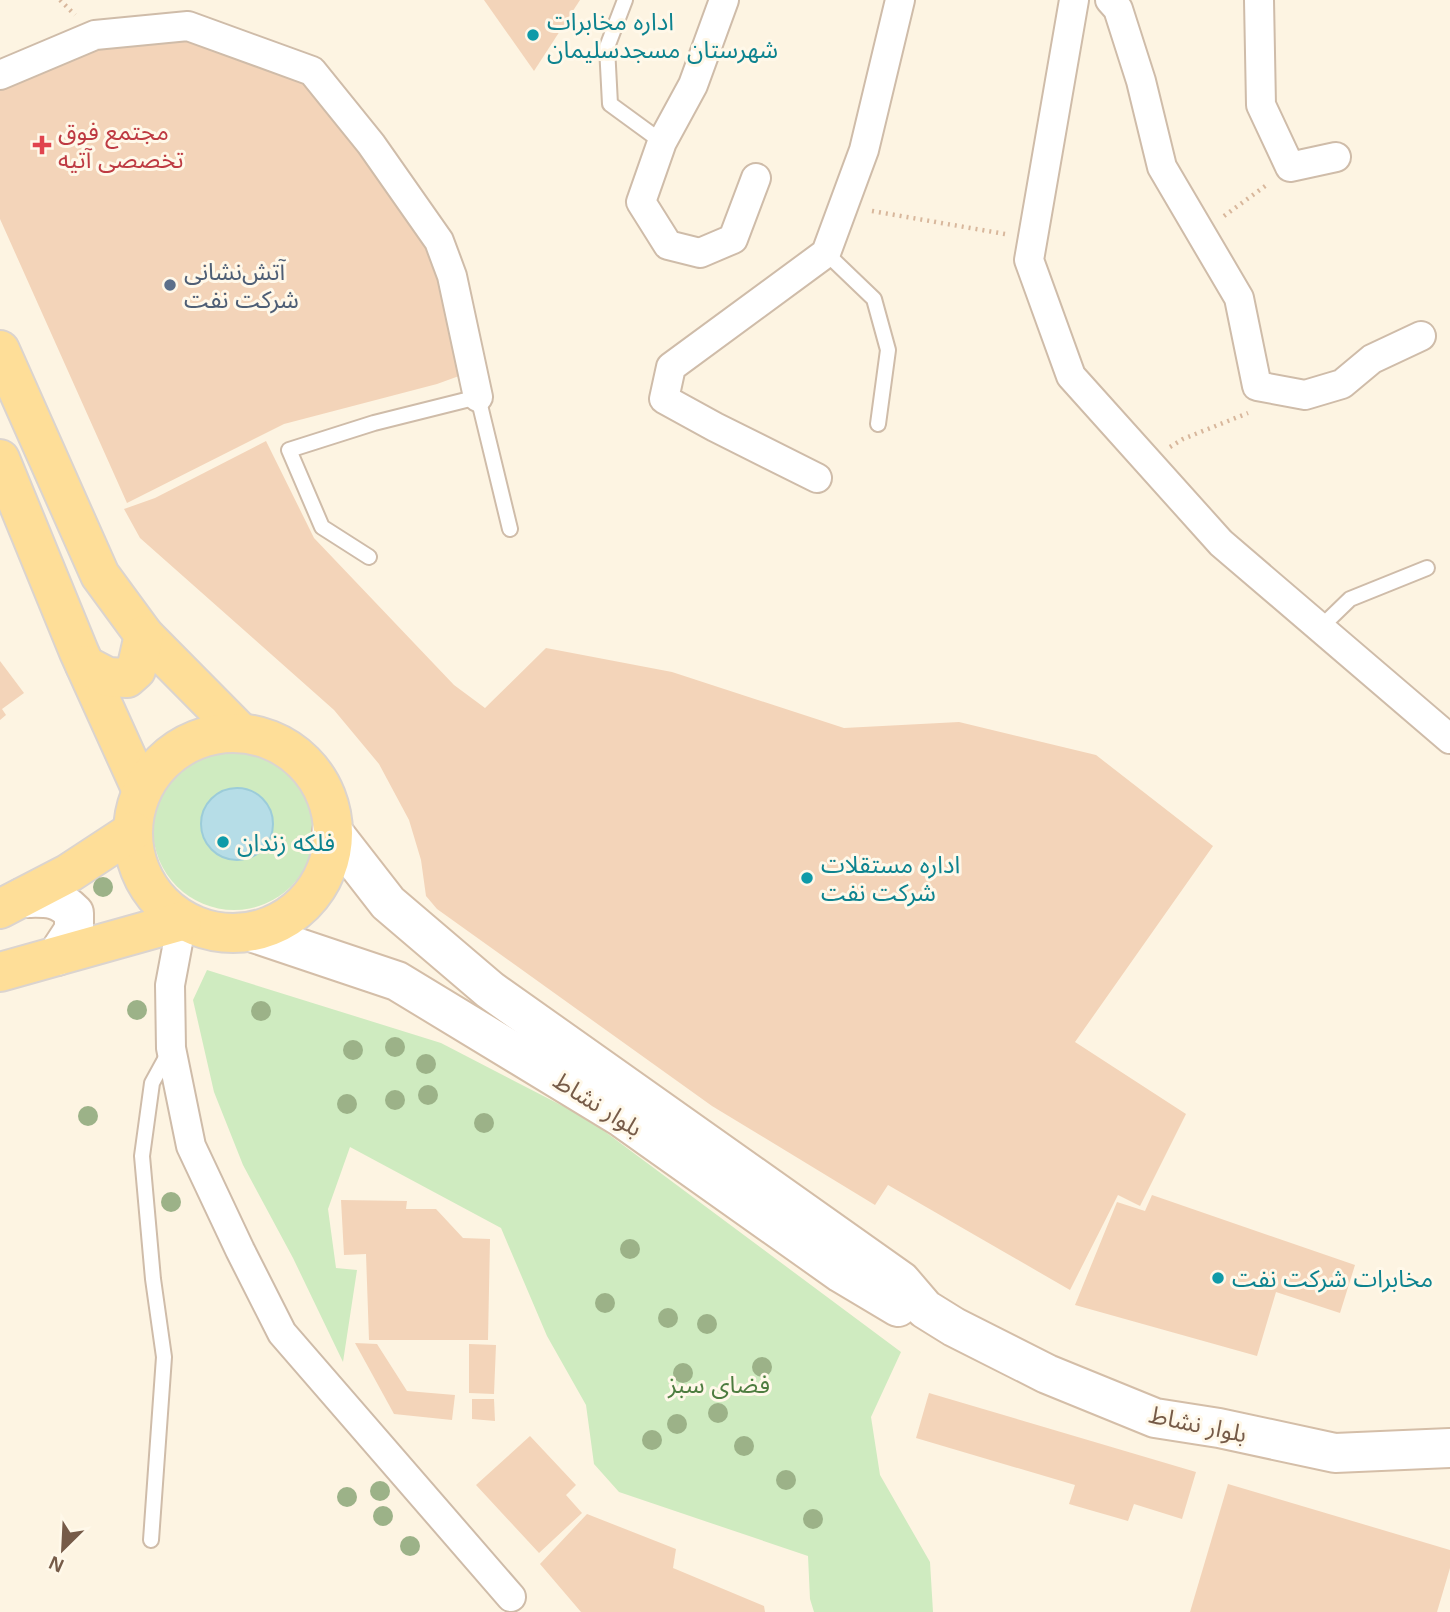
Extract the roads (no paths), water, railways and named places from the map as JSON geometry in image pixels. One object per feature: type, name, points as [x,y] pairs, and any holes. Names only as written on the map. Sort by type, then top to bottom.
[{"type":"main road","points":[[0,350],[100,575],[144,635],[241,733]]},
{"type":"main road","points":[[0,459],[85,666],[142,791]]},
{"type":"main road","points":[[85,666],[108,677],[127,678],[136,670],[144,635]]},
{"type":"main road","points":[[241,733],[284,747],[303,761],[317,778],[327,799],[332,831],[330,858],[320,883],[293,914],[273,925],[251,932],[228,933],[182,921],[162,904],[146,883],[136,858],[133,831],[142,791],[155,771],[172,753],[193,741],[216,734],[241,733]]},
{"type":"main road","points":[[11,904],[69,873],[133,831]]},
{"type":"main road","name":"بلوار نشاط","points":[[332,831],[388,903],[490,990],[901,1281],[925,1309],[954,1327],[1047,1374],[1155,1418],[1219,1428],[1335,1454],[1450,1448]]},
{"type":"main road","points":[[11,904],[51,897],[65,904],[74,913],[74,930],[57,956]]},
{"type":"main road","points":[[0,972],[182,921]]},
{"type":"main road","name":"بلوار نشاط","points":[[251,932],[397,981],[621,1117],[841,1273],[900,1308],[925,1309]]},
{"type":"street","points":[[724,0],[693,85],[662,142],[641,202],[668,245],[700,253],[733,239],[756,178]]},
{"type":"street","points":[[817,478],[664,399],[671,367],[826,253],[864,150],[900,0]]},
{"type":"street","points":[[1074,0],[1029,260],[1071,376],[1221,543],[1450,739]]},
{"type":"street","points":[[1110,0],[1118,9],[1141,81],[1162,167],[1239,298],[1258,386],[1305,396],[1342,384],[1372,359],[1421,336]]},
{"type":"street","points":[[1259,0],[1261,105],[1290,167],[1336,157]]},
{"type":"street","points":[[0,75],[95,35],[188,26],[312,71],[371,144],[439,241],[452,276],[478,397]]},
{"type":"street","points":[[182,921],[170,985],[171,1048],[191,1146],[282,1333],[511,1597]]},
{"type":"lane","points":[[625,0],[607,47],[610,104],[662,142]]},
{"type":"lane","points":[[826,253],[874,299],[888,350],[878,424]]},
{"type":"lane","points":[[369,557],[322,527],[289,450],[478,397],[510,529]]},
{"type":"lane","points":[[1320,628],[1350,598],[1427,568]]},
{"type":"lane","points":[[151,1540],[164,1357],[153,1279],[142,1156],[152,1083],[171,1048]]},
{"type":"water","points":[[237,788],[257,794],[267,804],[273,824],[267,844],[257,854],[237,860],[217,854],[207,844],[201,824],[207,804],[217,794]]},
{"type":"place","name":"اداره مخابرات شهرستان مسجدسلیمان","points":[[533,35]]},
{"type":"place","name":"مجتمع فوق تخصصی آتیه","points":[[42,145]]},
{"type":"place","name":"آتش‌نشانی شرکت نفت","points":[[170,285]]},
{"type":"place","name":"فلکه زندان","points":[[223,842]]},
{"type":"place","name":"اداره مستقلات شرکت نفت","points":[[807,878]]},
{"type":"place","name":"مخابرات شرکت نفت","points":[[1218,1278]]},
{"type":"park label","name":"فضای سبز","points":[[719,1384]]}]
